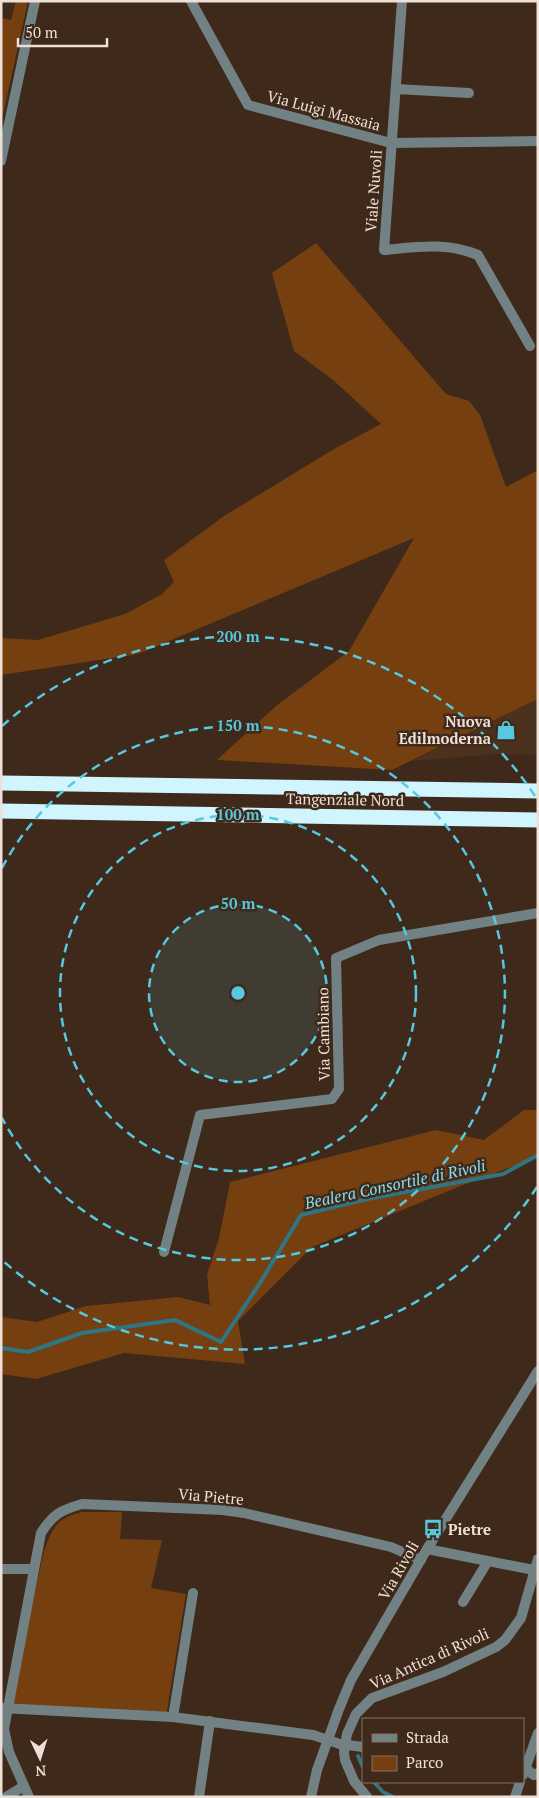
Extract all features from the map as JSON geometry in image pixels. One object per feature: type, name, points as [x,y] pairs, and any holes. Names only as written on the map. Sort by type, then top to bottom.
[{"type":"highway","name":"Tangenziale Nord","points":[[1,783],[538,791]]},
{"type":"highway","name":"Tangenziale Nord","points":[[1,811],[538,820]]},
{"type":"street","points":[[1,161],[35,1]]},
{"type":"street","name":"Via Luigi Massaia","points":[[191,1],[248,105],[391,143]]},
{"type":"street","name":"Viale Nuvoli","points":[[402,1],[384,250],[437,246],[463,249],[478,255],[530,346]]},
{"type":"street","points":[[396,89],[469,93]]},
{"type":"street","name":"Viale Nuvoli","points":[[391,143],[538,141]]},
{"type":"street","name":"Via Cambiano","points":[[164,1252],[200,1115],[332,1099],[339,1089],[336,958],[379,940],[538,913]]},
{"type":"street","name":"Via Rivoli","points":[[311,1797],[317,1770],[346,1691],[420,1560],[538,1371]]},
{"type":"street","name":"Via Pietre","points":[[29,1797],[8,1752],[4,1729],[5,1709],[41,1533],[53,1516],[63,1510],[82,1504],[214,1509],[244,1513],[391,1548],[420,1560]]},
{"type":"street","points":[[427,1549],[534,1570]]},
{"type":"street","name":"Via Antica di Rivoli","points":[[341,1744],[351,1724],[364,1705],[372,1698],[442,1672],[505,1640],[521,1618],[538,1559]]},
{"type":"street","points":[[464,1602],[488,1561]]},
{"type":"street","points":[[1,1569],[33,1569]]},
{"type":"street","points":[[173,1718],[193,1593]]},
{"type":"street","points":[[5,1709],[210,1721],[313,1735],[341,1744],[362,1746]]},
{"type":"street","points":[[199,1797],[210,1721]]},
{"type":"street","points":[[538,1733],[524,1769],[534,1775],[538,1773]]},
{"type":"street","points":[[341,1744],[348,1770],[367,1797]]},
{"type":"street","points":[[515,1797],[520,1783]]},
{"type":"street","points":[[6,1797],[24,1786]]},
{"type":"shaded area","name":"Nuova Edilmoderna","points":[[538,699],[538,755],[498,754],[412,761]]},
{"type":"green space","points":[[16,1],[28,1],[1,124],[1,18],[11,20]]},
{"type":"green space","points":[[316,243],[446,394],[469,401],[480,415],[506,487],[538,470],[538,699],[392,770],[217,760],[276,706],[349,651],[414,538],[138,654],[1,675],[1,638],[38,640],[125,614],[162,594],[174,582],[164,560],[224,516],[334,449],[381,424],[333,380],[294,351],[272,273]]},
{"type":"green space","points":[[524,1110],[538,1110],[538,1157],[463,1185],[312,1247],[238,1321],[245,1364],[124,1353],[36,1379],[1,1374],[1,1317],[37,1322],[86,1306],[178,1297],[210,1305],[207,1275],[219,1238],[230,1182],[436,1130],[484,1140]]},
{"type":"green space","points":[[81,1512],[122,1512],[120,1539],[162,1540],[151,1588],[186,1594],[166,1717],[9,1710],[44,1551],[56,1525],[66,1518]]},
{"type":"waterway","name":"Bealera Consortile di Rivoli","points":[[1,1348],[28,1352],[82,1333],[175,1320],[221,1342],[260,1283],[301,1215],[367,1199],[503,1174],[538,1155]]},
{"type":"waterway","points":[[358,1756],[362,1765]]},
{"type":"waterway","points":[[375,1783],[383,1792],[393,1797]]},
{"type":"place","name":"Nuova Edilmoderna","points":[[506,730]]},
{"type":"place","name":"Pietre","points":[[433,1529]]}]
